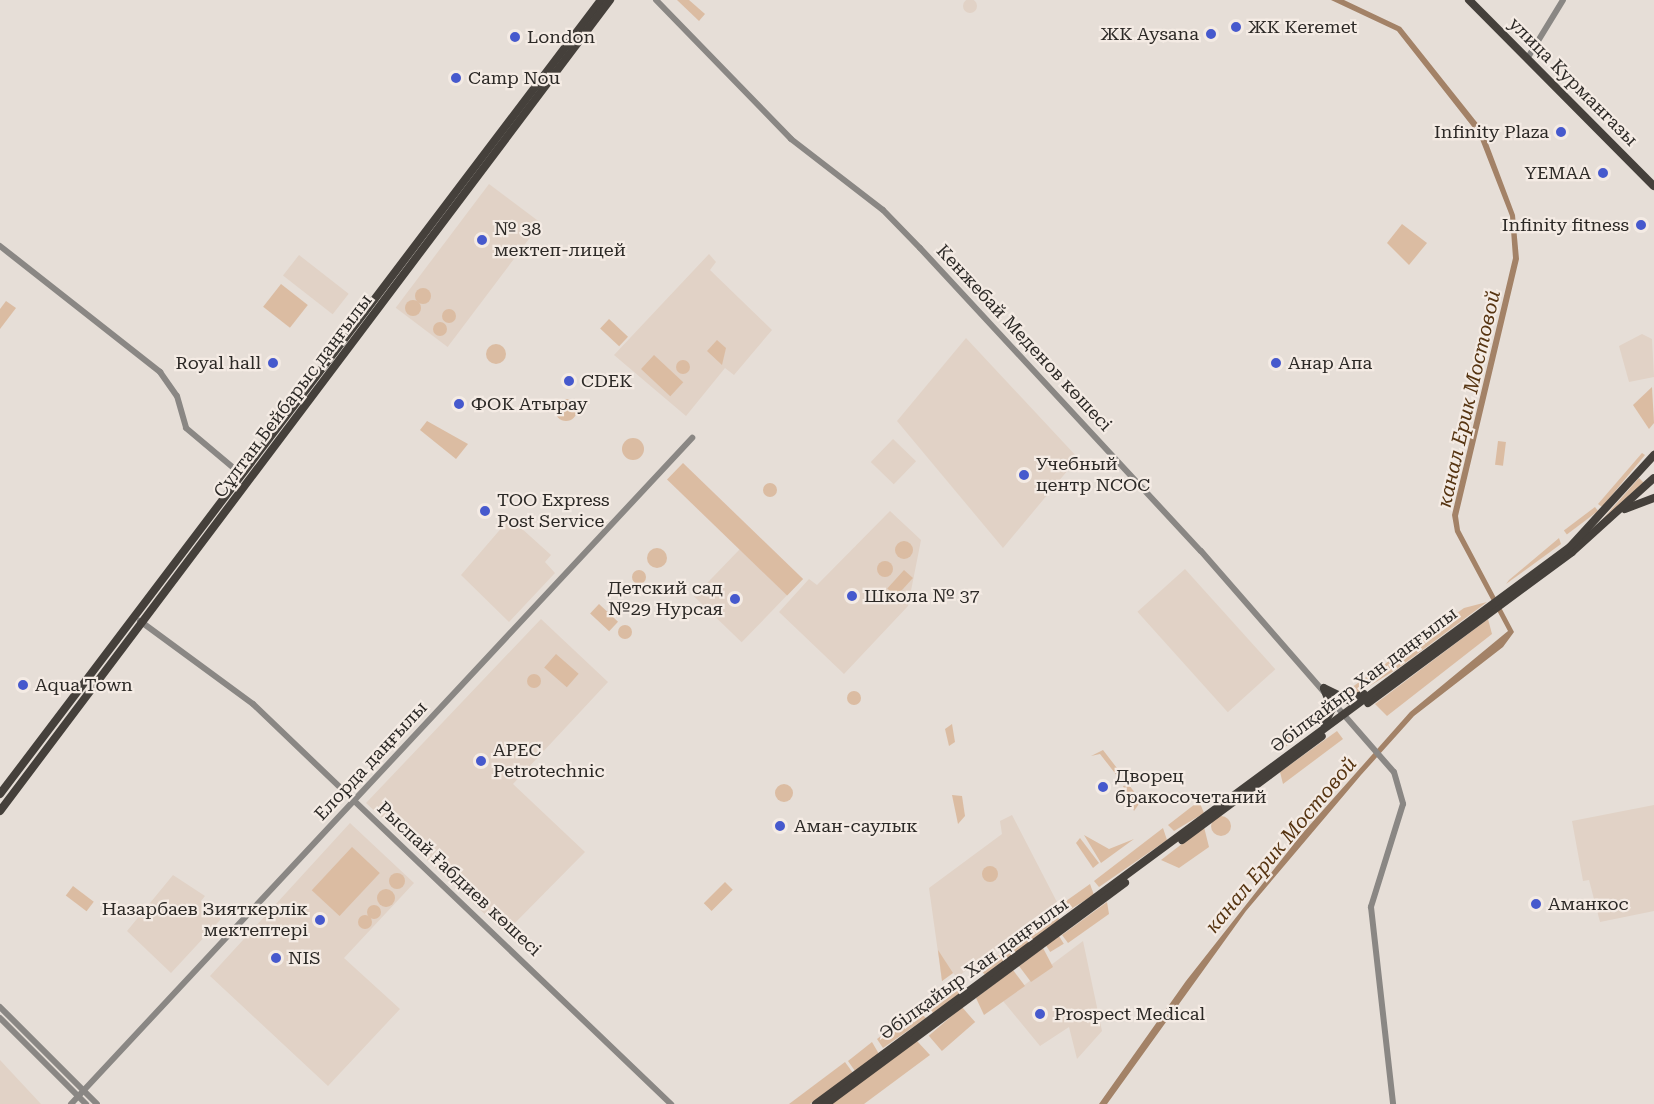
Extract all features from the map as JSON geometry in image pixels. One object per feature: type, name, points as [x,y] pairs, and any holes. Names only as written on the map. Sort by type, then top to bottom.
[{"type":"main road","name":"Сұлтан Бейбарыс даңғылы","points":[[0,811],[577,38],[601,0]]},
{"type":"main road","name":"Сұлтан Бейбарыс даңғылы","points":[[0,795],[577,38],[610,0]]},
{"type":"main road","name":"улица Курмангазы","points":[[1469,0],[1654,186]]},
{"type":"main road","name":"Әбілқайыр Хан даңғылы","points":[[1510,593],[1584,536],[1654,455]]},
{"type":"main road","points":[[1641,471],[1652,482]]},
{"type":"main road","name":"Әбілқайыр Хан даңғылы","points":[[826,1104],[1614,515],[1652,482]]},
{"type":"main road","points":[[1614,515],[1654,498]]},
{"type":"main road","name":"Әбілқайыр Хан даңғылы","points":[[816,1104],[1490,608]]},
{"type":"main road","points":[[1324,688],[1349,700],[1387,682]]},
{"type":"main road","points":[[1301,745],[1332,714],[1324,688]]},
{"type":"street","name":"Кенжебай Меденов көшесі","points":[[656,0],[791,139],[882,210],[920,248],[1324,688],[1388,765],[1403,804],[1371,907],[1393,1104]]},
{"type":"street","points":[[1527,59],[1563,0]]},
{"type":"street","points":[[0,246],[160,372],[177,396],[186,428],[242,475]]},
{"type":"street","name":"Елорда даңғылы","points":[[71,1104],[692,438]]},
{"type":"street","name":"Рыспай Ғабдиев көшесі","points":[[134,617],[253,704],[671,1104]]},
{"type":"street","points":[[0,1007],[97,1104]]},
{"type":"street","points":[[0,1018],[86,1104]]},
{"type":"shaded area","points":[[967,-1],[973,-1],[977,6],[973,13],[967,13],[963,9],[963,3]]},
{"type":"shaded area","points":[[677,0],[689,0],[705,14],[699,21]]},
{"type":"shaded area","name":"канал Ерик Мостовой","points":[[1331,0],[1344,0],[1401,27],[1483,130],[1515,215],[1519,259],[1458,516],[1460,530],[1514,632],[1503,647],[1414,716],[1361,775],[1246,911],[1107,1104],[1099,1104],[1186,981],[1301,835],[1410,712],[1508,631],[1455,532],[1452,515],[1513,258],[1510,216],[1478,134],[1397,31]]},
{"type":"shaded area","points":[[489,184],[541,223],[448,347],[396,308]]},
{"type":"shaded area","points":[[1402,224],[1427,243],[1409,265],[1387,243]]},
{"type":"shaded area","points":[[709,254],[716,262],[710,270],[772,330],[734,375],[725,368],[686,416],[614,355]]},
{"type":"shaded area","points":[[299,255],[349,294],[333,314],[283,275]]},
{"type":"shaded area","points":[[281,284],[308,305],[290,328],[263,307]]},
{"type":"shaded area","points":[[423,288],[431,296],[423,304],[415,296]]},
{"type":"shaded area","points":[[413,300],[421,308],[413,316],[405,308]]},
{"type":"shaded area","points":[[6,301],[16,308],[0,329],[0,309]]},
{"type":"shaded area","points":[[446,309],[452,309],[456,316],[452,323],[446,323],[442,319],[442,313]]},
{"type":"shaded area","points":[[609,319],[628,337],[619,346],[600,329]]},
{"type":"shaded area","points":[[437,322],[443,322],[447,329],[443,336],[437,336],[433,332],[433,326]]},
{"type":"shaded area","points":[[1642,334],[1652,339],[1654,377],[1629,382],[1619,346]]},
{"type":"shaded area","points":[[966,338],[1078,458],[1003,548],[897,421]]},
{"type":"shaded area","points":[[717,340],[726,348],[722,365],[707,351]]},
{"type":"shaded area","points":[[496,344],[503,347],[506,354],[503,361],[496,364],[489,361],[486,354],[489,347]]},
{"type":"shaded area","points":[[654,355],[683,382],[670,396],[641,369]]},
{"type":"shaded area","points":[[680,360],[686,360],[690,367],[686,374],[680,374],[676,370],[676,364]]},
{"type":"shaded area","points":[[1652,387],[1654,423],[1649,429],[1633,405]]},
{"type":"shaded area","points":[[566,399],[574,402],[577,410],[574,418],[566,421],[558,418],[555,410],[558,402]]},
{"type":"shaded area","points":[[427,421],[468,444],[456,459],[420,430]]},
{"type":"shaded area","points":[[633,438],[641,441],[644,449],[641,457],[633,460],[625,457],[622,449],[625,441]]},
{"type":"shaded area","points":[[893,439],[916,461],[894,484],[871,462]]},
{"type":"shaded area","points":[[1498,441],[1506,442],[1503,466],[1495,465]]},
{"type":"shaded area","points":[[1642,453],[1645,455],[1602,507],[1598,504]]},
{"type":"shaded area","points":[[683,463],[803,579],[787,596],[667,480]]},
{"type":"shaded area","points":[[1639,478],[1644,483],[1600,522]]},
{"type":"shaded area","points":[[770,483],[775,485],[777,490],[775,495],[770,497],[765,495],[763,490],[765,485]]},
{"type":"shaded area","points":[[1595,507],[1598,511],[1567,534],[1564,530]]},
{"type":"shaded area","name":"Школа № 37","points":[[890,511],[921,540],[908,606],[844,674],[779,612],[809,579],[817,585]]},
{"type":"shaded area","points":[[510,518],[551,555],[545,562],[555,573],[509,622],[461,575]]},
{"type":"shaded area","points":[[1559,538],[1561,544],[1506,584],[1509,580]]},
{"type":"shaded area","points":[[904,541],[912,546],[913,550],[908,558],[904,559],[896,554],[895,550],[900,542]]},
{"type":"shaded area","points":[[653,548],[661,548],[667,554],[667,562],[661,568],[653,568],[647,562],[647,554]]},
{"type":"shaded area","points":[[740,549],[787,595],[742,642],[694,596]]},
{"type":"shaded area","points":[[882,561],[888,561],[893,569],[891,575],[882,577],[877,572],[877,566]]},
{"type":"shaded area","points":[[1185,569],[1275,669],[1228,712],[1137,612]]},
{"type":"shaded area","points":[[636,570],[642,570],[646,577],[642,584],[636,584],[632,580],[632,574]]},
{"type":"shaded area","points":[[904,570],[913,578],[896,597],[887,589]]},
{"type":"shaded area","points":[[1487,602],[1397,669],[1350,698],[1348,690],[1464,608]]},
{"type":"shaded area","points":[[599,604],[618,622],[609,631],[590,614]]},
{"type":"shaded area","points":[[541,619],[608,682],[513,784],[585,852],[505,933],[366,803]]},
{"type":"shaded area","points":[[1488,619],[1492,634],[1387,716],[1375,704]]},
{"type":"shaded area","points":[[625,625],[630,627],[632,632],[630,637],[625,639],[620,637],[618,632],[620,627]]},
{"type":"shaded area","points":[[556,654],[579,674],[567,687],[544,668]]},
{"type":"shaded area","points":[[534,674],[539,676],[541,681],[539,686],[534,688],[529,686],[527,681],[529,676]]},
{"type":"shaded area","points":[[851,691],[857,691],[861,698],[857,705],[851,705],[847,701],[847,695]]},
{"type":"shaded area","points":[[1324,710],[1327,718],[1279,751],[1275,745]]},
{"type":"shaded area","points":[[952,724],[955,742],[949,746],[945,729]]},
{"type":"shaded area","points":[[1337,731],[1343,739],[1283,784],[1280,772]]},
{"type":"shaded area","points":[[1103,750],[1120,772],[1118,777],[1100,754],[1091,756]]},
{"type":"shaded area","points":[[784,784],[792,789],[793,793],[788,801],[784,802],[776,797],[775,793],[780,785]]},
{"type":"shaded area","points":[[1129,785],[1141,801],[1134,811],[1123,786]]},
{"type":"shaded area","points":[[952,795],[962,796],[965,816],[958,824]]},
{"type":"shaded area","points":[[1199,801],[1204,813],[1174,831],[1168,825]]},
{"type":"shaded area","points":[[1654,805],[1654,911],[1600,922],[1589,880],[1583,881],[1572,821]]},
{"type":"shaded area","points":[[1012,815],[1058,904],[957,977],[953,973],[942,981],[929,888],[1002,834],[1000,821]]},
{"type":"shaded area","points":[[1217,816],[1225,816],[1231,822],[1231,830],[1225,836],[1217,836],[1211,830],[1211,822]]},
{"type":"shaded area","name":"Назарбаев Зияткерлік мектептері","points":[[350,823],[414,883],[344,958],[400,1009],[328,1086],[210,976]]},
{"type":"shaded area","points":[[1204,827],[1209,847],[1179,868],[1161,860]]},
{"type":"shaded area","points":[[1163,828],[1167,840],[1099,887],[1094,881]]},
{"type":"shaded area","points":[[1084,835],[1109,849],[1134,839],[1101,863]]},
{"type":"shaded area","points":[[1080,838],[1099,863],[1093,868],[1076,843]]},
{"type":"shaded area","points":[[352,847],[380,873],[340,916],[312,890]]},
{"type":"shaded area","points":[[990,866],[998,874],[990,882],[982,874]]},
{"type":"shaded area","points":[[394,873],[400,873],[405,881],[403,887],[394,889],[389,884],[389,878]]},
{"type":"shaded area","points":[[173,875],[205,896],[201,901],[221,919],[171,973],[127,931]]},
{"type":"shaded area","points":[[725,882],[733,890],[712,911],[704,903]]},
{"type":"shaded area","points":[[1090,884],[1094,895],[1066,912],[1066,901]]},
{"type":"shaded area","points":[[73,886],[94,902],[87,911],[66,896]]},
{"type":"shaded area","points":[[382,889],[390,889],[395,894],[393,905],[382,907],[377,902],[377,894]]},
{"type":"shaded area","points":[[1107,902],[1109,914],[1068,943],[1062,935]]},
{"type":"shaded area","points":[[374,905],[379,907],[381,912],[379,917],[374,919],[369,917],[367,912],[369,907]]},
{"type":"shaded area","points":[[1058,911],[1059,921],[985,975],[980,969]]},
{"type":"shaded area","points":[[365,915],[370,917],[372,922],[370,927],[365,929],[360,927],[358,922],[360,917]]},
{"type":"shaded area","points":[[1059,936],[1064,944],[1050,952],[1045,944]]},
{"type":"shaded area","points":[[1083,941],[1102,1031],[1077,1059],[1069,1027],[1040,1046],[1003,1001]]},
{"type":"shaded area","points":[[1043,948],[1053,967],[1031,982],[1019,966]]},
{"type":"shaded area","points":[[938,950],[953,973],[942,981]]},
{"type":"shaded area","points":[[1013,970],[1025,986],[984,1015],[976,998]]},
{"type":"shaded area","points":[[961,983],[963,992],[933,1013],[926,1007]]},
{"type":"shaded area","points":[[962,1007],[975,1022],[942,1051],[929,1036]]},
{"type":"shaded area","points":[[916,1009],[926,1018],[883,1048],[877,1039]]},
{"type":"shaded area","points":[[917,1041],[930,1055],[864,1104],[831,1104]]},
{"type":"shaded area","points":[[872,1042],[879,1054],[855,1071],[848,1061]]},
{"type":"shaded area","points":[[0,1060],[41,1104],[0,1104]]},
{"type":"shaded area","points":[[845,1062],[853,1073],[810,1104],[789,1104]]},
{"type":"place","name":"ЖК Keremet","points":[[1236,27]]},
{"type":"place","name":"ЖК Aysana","points":[[1211,34]]},
{"type":"place","name":"London","points":[[515,37]]},
{"type":"place","name":"Camp Nou","points":[[456,78]]},
{"type":"place","name":"Infinity Plaza","points":[[1561,132]]},
{"type":"place","name":"YEMAA","points":[[1603,173]]},
{"type":"place","name":"Infinity fitness","points":[[1641,225]]},
{"type":"place","name":"№ 38 мектеп-лицей","points":[[482,240]]},
{"type":"place","name":"Royal hall","points":[[273,363]]},
{"type":"place","name":"Анар Апа","points":[[1276,363]]},
{"type":"place","name":"CDEK","points":[[569,381]]},
{"type":"place","name":"ФОК Атырау","points":[[459,404]]},
{"type":"place","name":"Учебный центр NCOC","points":[[1024,475]]},
{"type":"place","name":"ТОО Express Post Service","points":[[485,511]]},
{"type":"place","name":"Школа № 37","points":[[852,596]]},
{"type":"place","name":"Детский сад №29 Нурсая","points":[[735,599]]},
{"type":"place","name":"Aqua Town","points":[[23,685]]},
{"type":"place","name":"APEC Petrotechnic","points":[[481,761]]},
{"type":"place","name":"Дворец бракосочетаний","points":[[1103,787]]},
{"type":"place","name":"Аман-саулык","points":[[780,826]]},
{"type":"place","name":"Аманкос","points":[[1536,904]]},
{"type":"place","name":"Назарбаев Зияткерлік мектептері","points":[[320,920]]},
{"type":"place","name":"NIS","points":[[276,958]]},
{"type":"place","name":"Prospect Medical","points":[[1040,1014]]}]
